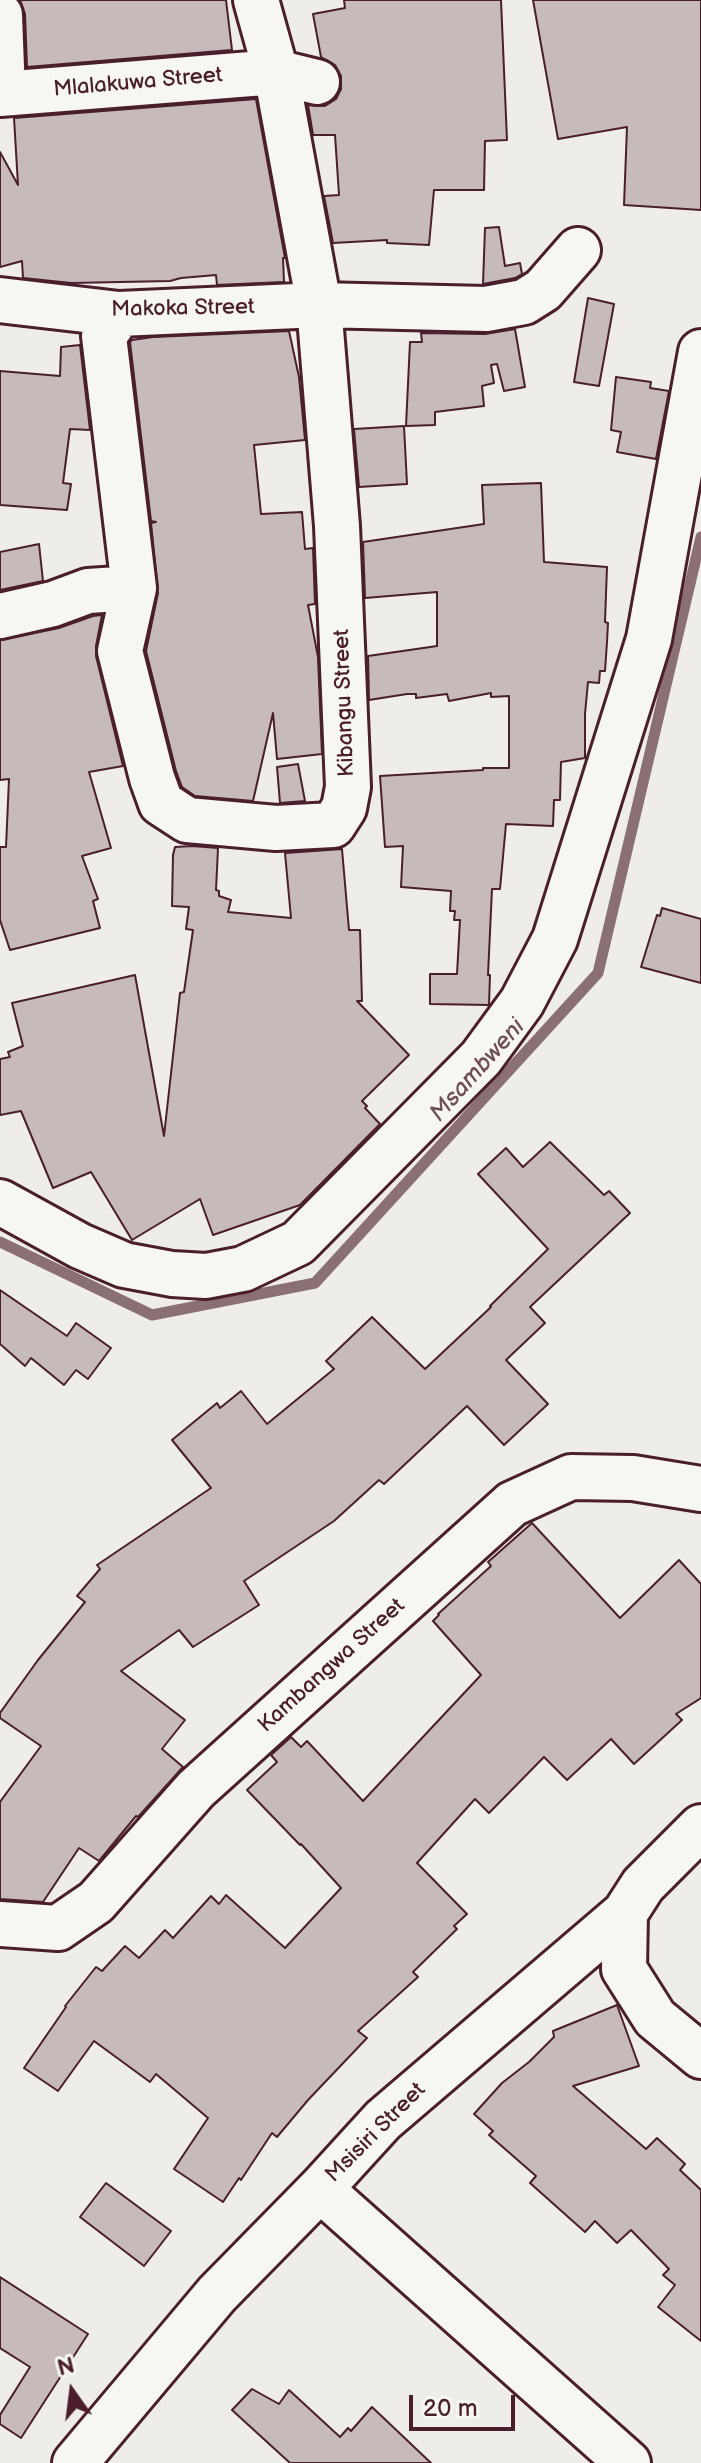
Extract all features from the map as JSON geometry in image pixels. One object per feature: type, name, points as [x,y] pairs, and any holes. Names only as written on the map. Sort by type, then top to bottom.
[{"type":"street","points":[[1,0],[2,94]]},
{"type":"street","name":"Kibangu Street","points":[[119,314],[104,336],[134,588],[120,651],[161,803],[187,820],[276,828],[333,825],[344,808],[348,787],[337,526],[319,305],[296,77],[256,0]]},
{"type":"street","name":"Mlalakuwa Street","points":[[2,94],[296,77]]},
{"type":"street","name":"Makoka Street","points":[[0,300],[119,314],[319,305],[486,309],[524,302],[543,290],[578,250]]},
{"type":"street","points":[[0,1202],[80,1246],[124,1265],[172,1274],[206,1276],[243,1269],[298,1243],[481,1058],[522,1002],[555,939],[649,639],[701,352]]},
{"type":"street","points":[[0,616],[53,604],[88,591],[134,588]]},
{"type":"street","name":"Kambangwa Street","points":[[0,1924],[58,1928],[96,1902],[196,1789],[512,1504],[571,1477],[633,1478],[701,1489]]},
{"type":"street","name":"Msisiri Street","points":[[75,2463],[217,2294],[383,2120],[625,1913],[643,1885],[701,1827]]},
{"type":"street","points":[[625,1913],[624,1969],[655,2018],[701,2056]]},
{"type":"street","points":[[320,2189],[628,2463]]},
{"type":"building","points":[[20,0],[226,0],[232,50],[27,67],[25,14]]},
{"type":"building","points":[[344,0],[501,0],[507,140],[485,141],[484,190],[434,190],[429,245],[387,243],[387,240],[333,243],[324,196],[339,195],[335,135],[313,135],[308,105],[325,106],[336,99],[341,89],[341,76],[335,65],[321,57],[313,14],[345,8]]},
{"type":"building","points":[[533,0],[701,0],[701,210],[624,205],[627,127],[558,139]]},
{"type":"building","points":[[256,99],[285,258],[284,282],[217,285],[216,275],[170,281],[71,283],[23,278],[22,261],[0,267],[0,152],[18,185],[14,118]]},
{"type":"building","points":[[499,227],[505,266],[520,263],[522,274],[483,284],[485,228]]},
{"type":"building","points":[[588,298],[614,304],[599,386],[574,382]]},
{"type":"building","points":[[515,329],[525,387],[504,391],[497,364],[491,365],[494,383],[482,386],[484,406],[435,412],[435,425],[406,426],[410,342],[422,342],[421,333],[485,334]]},
{"type":"building","points":[[289,331],[299,377],[305,440],[254,445],[261,514],[302,512],[305,549],[313,548],[315,604],[308,605],[318,657],[322,754],[277,759],[273,713],[253,801],[195,796],[182,787],[176,771],[146,651],[158,593],[151,523],[156,522],[151,521],[130,342],[153,337]]},
{"type":"building","points":[[80,345],[90,430],[70,429],[63,483],[71,484],[67,510],[0,505],[0,371],[60,376],[61,347]]},
{"type":"building","points":[[616,377],[651,382],[650,388],[669,391],[656,459],[617,452],[621,432],[611,430]]},
{"type":"building","points":[[404,426],[407,484],[359,487],[354,429]]},
{"type":"building","points":[[541,483],[544,562],[607,567],[605,671],[600,671],[599,683],[588,682],[585,758],[561,762],[560,800],[554,800],[553,826],[506,824],[500,889],[492,889],[489,1005],[430,1004],[430,974],[457,974],[460,920],[454,920],[455,911],[450,911],[451,891],[401,887],[403,846],[385,847],[380,776],[509,768],[509,696],[491,697],[491,693],[449,701],[447,694],[416,698],[416,694],[407,694],[369,700],[368,656],[437,646],[437,592],[365,598],[363,542],[484,524],[482,485]]},
{"type":"building","points":[[39,544],[43,581],[0,590],[0,552]]},
{"type":"building","points":[[102,615],[96,656],[123,766],[89,772],[111,848],[82,856],[98,899],[93,901],[100,928],[10,950],[0,920],[0,847],[6,847],[9,779],[0,780],[0,640]]},
{"type":"building","points":[[298,764],[305,801],[280,803],[277,767]]},
{"type":"building","points":[[175,847],[218,848],[216,890],[219,896],[231,900],[228,912],[291,918],[285,853],[342,849],[349,930],[360,930],[362,1001],[357,1001],[409,1055],[362,1101],[380,1124],[300,1205],[213,1235],[200,1199],[132,1240],[91,1172],[53,1188],[21,1111],[0,1115],[0,1059],[10,1057],[8,1052],[23,1046],[12,1003],[135,975],[164,1136],[180,993],[184,992],[193,930],[186,929],[189,907],[172,906],[173,855]]},
{"type":"building","points":[[662,908],[701,919],[701,983],[641,967]]},
{"type":"building","points":[[550,1142],[604,1195],[609,1191],[630,1213],[530,1307],[545,1323],[506,1360],[548,1404],[504,1445],[467,1406],[384,1484],[379,1480],[334,1521],[244,1581],[259,1605],[193,1647],[179,1630],[121,1671],[185,1720],[162,1749],[183,1767],[99,1861],[79,1848],[43,1902],[0,1899],[0,1802],[41,1746],[0,1718],[0,1713],[85,1602],[77,1596],[100,1569],[97,1565],[211,1488],[172,1440],[217,1403],[220,1408],[241,1391],[267,1424],[334,1369],[326,1361],[372,1317],[425,1369],[548,1249],[478,1174],[506,1148],[523,1167]]},
{"type":"building","points":[[0,1290],[67,1336],[76,1323],[111,1348],[88,1379],[76,1370],[64,1385],[31,1358],[25,1366],[0,1344]]},
{"type":"building","points":[[532,1523],[620,1618],[679,1560],[701,1584],[701,1698],[676,1714],[682,1720],[634,1764],[611,1739],[567,1780],[544,1757],[489,1813],[475,1799],[417,1863],[467,1914],[454,1926],[457,1929],[413,1972],[418,1977],[358,2031],[367,2038],[277,2137],[272,2133],[223,2202],[174,2169],[208,2118],[156,2074],[150,2082],[94,2041],[58,2091],[24,2068],[65,2006],[96,1967],[102,1971],[125,1946],[139,1958],[165,1930],[173,1938],[211,1896],[219,1904],[226,1895],[285,1948],[341,1888],[247,1790],[277,1762],[271,1755],[291,1737],[301,1747],[307,1741],[363,1801],[481,1675],[433,1621],[491,1566],[488,1562]]},
{"type":"building","points":[[617,2005],[639,2066],[573,2086],[646,2149],[657,2138],[685,2164],[680,2170],[701,2190],[701,2341],[658,2307],[675,2285],[663,2275],[669,2269],[631,2230],[617,2243],[595,2221],[585,2232],[530,2183],[536,2176],[489,2135],[493,2131],[474,2114],[502,2083],[554,2037],[553,2031]]},
{"type":"building","points":[[106,2183],[171,2231],[144,2266],[80,2217]]},
{"type":"building","points":[[0,2277],[88,2334],[21,2438],[0,2424],[0,2415],[30,2367],[0,2348]]},
{"type":"building","points":[[252,2389],[279,2404],[289,2390],[340,2437],[348,2428],[351,2431],[372,2407],[431,2463],[290,2463],[232,2410]]},
{"type":"waterway","name":"Msambweni","points":[[0,1242],[152,1315],[315,1283],[598,973],[701,537]]}]
